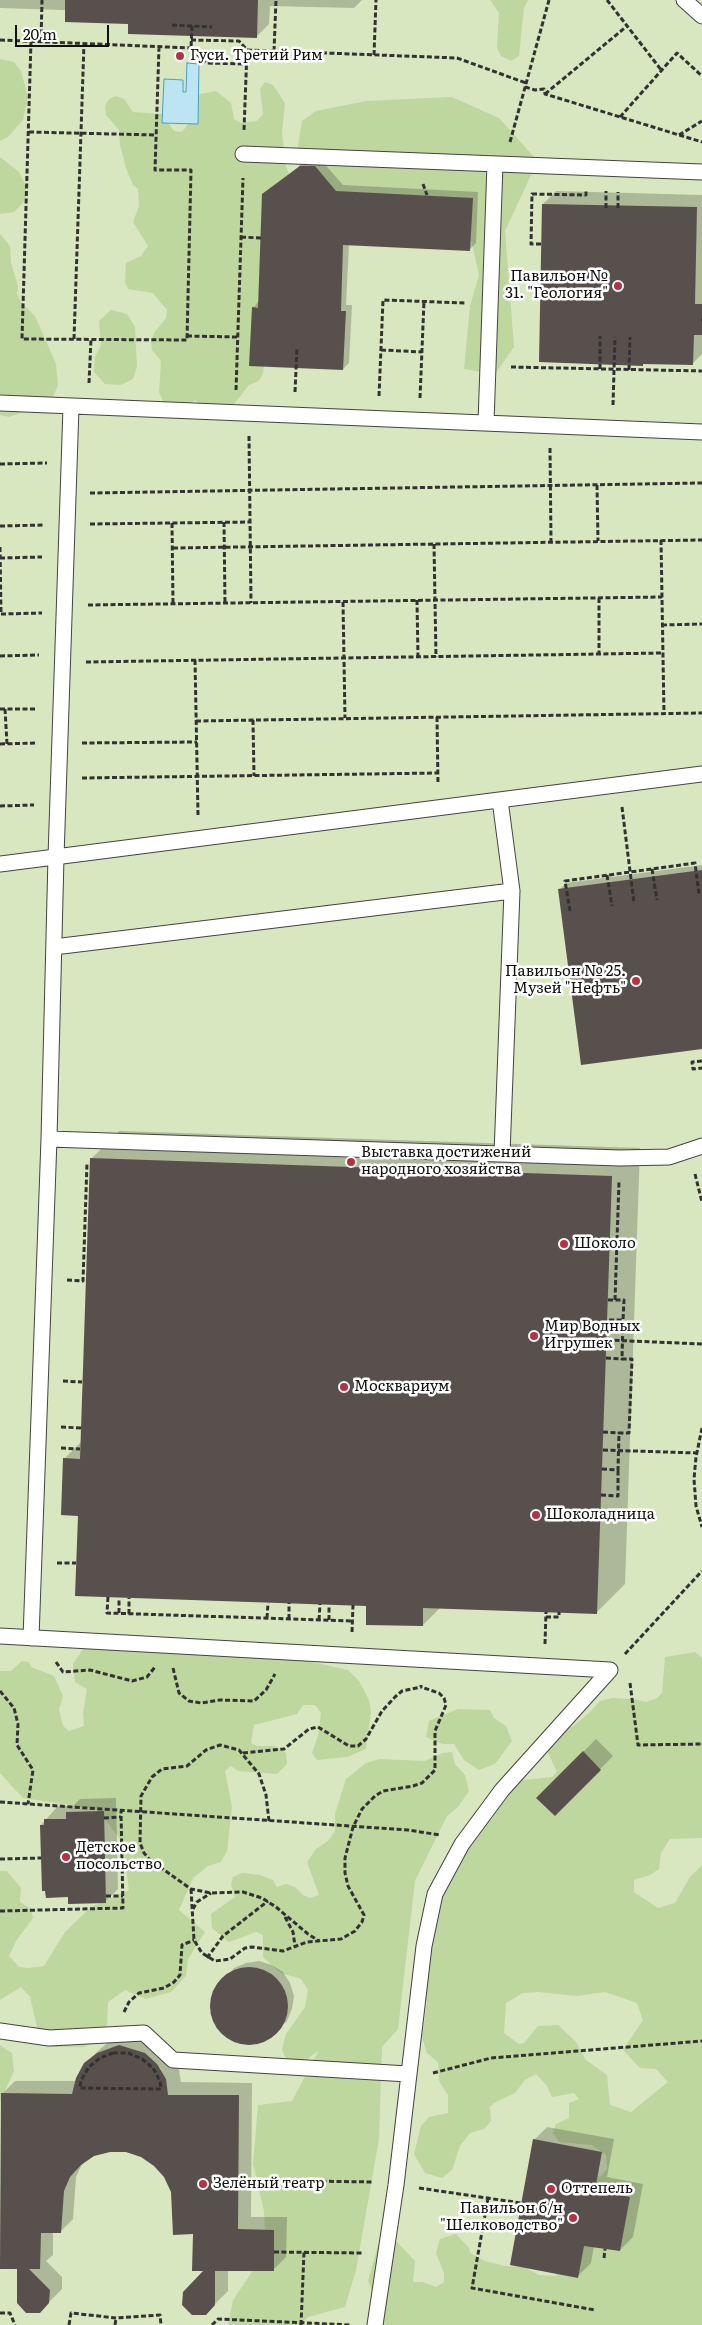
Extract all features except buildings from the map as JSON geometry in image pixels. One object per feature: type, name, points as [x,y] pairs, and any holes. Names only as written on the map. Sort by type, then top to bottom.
[{"type":"lane","points":[[684,0],[702,16]]},
{"type":"lane","points":[[244,154],[702,172]]},
{"type":"lane","points":[[486,423],[490,304],[499,164]]},
{"type":"lane","points":[[0,404],[702,432]]},
{"type":"lane","points":[[31,1638],[50,1139],[56,856],[71,406]]},
{"type":"lane","points":[[0,864],[702,774]]},
{"type":"lane","points":[[500,800],[512,891],[502,1154]]},
{"type":"lane","points":[[54,947],[512,891]]},
{"type":"lane","points":[[50,1139],[620,1158],[669,1157],[696,1148]]},
{"type":"lane","points":[[0,1636],[610,1670]]},
{"type":"lane","points":[[375,2325],[396,2184],[428,1920],[435,1894],[462,1844],[502,1790],[610,1670]]},
{"type":"lane","points":[[0,2031],[49,2038],[144,2033],[173,2060],[408,2074]]},
{"type":"path","points":[[41,42],[42,0]]},
{"type":"path","points":[[274,51],[276,0]]},
{"type":"path","points":[[374,55],[376,0]]},
{"type":"path","points":[[499,164],[525,87],[548,0]]},
{"type":"path","points":[[607,0],[662,71]]},
{"type":"path","points":[[172,26],[212,27]]},
{"type":"path","points":[[192,26],[192,48],[206,63],[246,64]]},
{"type":"path","points":[[545,94],[627,26]]},
{"type":"path","points":[[0,40],[192,48]]},
{"type":"path","points":[[191,40],[239,41],[247,50],[238,337],[242,413],[250,491],[251,603]]},
{"type":"path","points":[[32,41],[22,339],[187,340],[191,170],[155,170],[159,47]]},
{"type":"path","points":[[74,339],[84,43]]},
{"type":"path","points":[[247,50],[457,58],[526,82]]},
{"type":"path","points":[[620,117],[677,54],[702,76]]},
{"type":"path","points":[[525,87],[535,90],[544,89],[545,94]]},
{"type":"path","points":[[545,94],[702,142]]},
{"type":"path","points":[[678,135],[702,121]]},
{"type":"path","points":[[29,132],[156,135]]},
{"type":"path","points":[[423,186],[428,191]]},
{"type":"path","points":[[541,244],[531,244],[532,194],[586,195]]},
{"type":"path","points":[[606,198],[606,208]]},
{"type":"path","points":[[618,199],[618,208]]},
{"type":"path","points":[[241,237],[261,238]]},
{"type":"path","points":[[378,419],[383,300],[490,304]]},
{"type":"path","points":[[419,420],[424,301]]},
{"type":"path","points":[[187,336],[238,337]]},
{"type":"path","points":[[600,336],[600,369]]},
{"type":"path","points":[[613,428],[615,337]]},
{"type":"path","points":[[629,370],[630,337]]},
{"type":"path","points":[[90,362],[91,339]]},
{"type":"path","points":[[294,416],[297,348]]},
{"type":"path","points":[[381,350],[422,352]]},
{"type":"path","points":[[488,366],[702,371]]},
{"type":"path","points":[[549,425],[551,542]]},
{"type":"path","points":[[0,464],[69,463]]},
{"type":"path","points":[[68,493],[702,483]]},
{"type":"path","points":[[597,486],[598,541]]},
{"type":"path","points":[[224,522],[225,603]]},
{"type":"path","points":[[0,526],[250,522]]},
{"type":"path","points":[[172,523],[173,604]]},
{"type":"path","points":[[661,540],[664,714]]},
{"type":"path","points":[[173,548],[702,540]]},
{"type":"path","points":[[434,544],[436,657]]},
{"type":"path","points":[[0,547],[0,614],[173,604],[662,597]]},
{"type":"path","points":[[0,558],[66,557]]},
{"type":"path","points":[[599,598],[599,654]]},
{"type":"path","points":[[417,600],[418,657]]},
{"type":"path","points":[[344,602],[345,718]]},
{"type":"path","points":[[662,625],[702,624]]},
{"type":"path","points":[[0,656],[62,659],[196,660],[663,653]]},
{"type":"path","points":[[196,660],[198,838]]},
{"type":"path","points":[[0,709],[61,708]]},
{"type":"path","points":[[5,709],[7,744]]},
{"type":"path","points":[[196,721],[702,713]]},
{"type":"path","points":[[437,717],[438,807]]},
{"type":"path","points":[[253,720],[254,776]]},
{"type":"path","points":[[0,744],[197,742]]},
{"type":"path","points":[[59,779],[437,773]]},
{"type":"path","points":[[0,806],[58,805]]},
{"type":"path","points":[[625,836],[634,903]]},
{"type":"path","points":[[570,911],[566,880],[695,863],[699,894]]},
{"type":"path","points":[[652,869],[656,900]]},
{"type":"path","points":[[607,875],[612,906]]},
{"type":"path","points":[[702,1061],[692,1062],[693,1069],[702,1068]]},
{"type":"path","points":[[696,1148],[702,1202]]},
{"type":"path","points":[[615,1300],[620,1158]]},
{"type":"path","points":[[83,1264],[87,1209],[86,1172]]},
{"type":"path","points":[[608,1300],[624,1300],[622,1358]]},
{"type":"path","points":[[607,1320],[623,1320]]},
{"type":"path","points":[[607,1340],[702,1344]]},
{"type":"path","points":[[603,1432],[629,1433],[632,1359],[606,1358]]},
{"type":"path","points":[[702,1428],[696,1453],[694,1492],[702,1527]]},
{"type":"path","points":[[601,1495],[618,1496],[619,1433]]},
{"type":"path","points":[[603,1450],[696,1453]]},
{"type":"path","points":[[602,1469],[618,1470]]},
{"type":"path","points":[[702,1571],[610,1670],[630,1680],[638,1745],[702,1744]]},
{"type":"path","points":[[108,1597],[107,1613],[129,1614],[352,1621],[353,1605]]},
{"type":"path","points":[[119,1598],[119,1613]]},
{"type":"path","points":[[129,1598],[129,1614]]},
{"type":"path","points":[[267,1618],[268,1602]]},
{"type":"path","points":[[289,1603],[289,1619]]},
{"type":"path","points":[[319,1620],[320,1604]]},
{"type":"path","points":[[329,1604],[329,1620]]},
{"type":"path","points":[[544,1666],[546,1612]]},
{"type":"path","points":[[546,1617],[559,1617],[559,1612]]},
{"type":"path","points":[[173,1645],[173,1669],[179,1693],[189,1701],[201,1703],[220,1700],[249,1702],[259,1698],[266,1690],[279,1667],[284,1651]]},
{"type":"path","points":[[421,1687],[422,1659]]},
{"type":"path","points":[[191,1889],[194,1940],[197,1947],[207,1958],[215,1961],[230,1959],[245,1948],[252,1947],[279,1952],[307,1942],[322,1942],[347,1936],[355,1931],[364,1919],[361,1908],[348,1886],[346,1873],[345,1858],[353,1827],[362,1810],[382,1791],[413,1786],[422,1782],[435,1770],[436,1731],[446,1704],[444,1698],[439,1693],[421,1687],[402,1692],[395,1697],[382,1711],[366,1740],[358,1746],[349,1746],[318,1727],[308,1729],[284,1749],[243,1753]]},
{"type":"path","points":[[0,1691],[14,1708],[18,1724],[17,1745],[33,1770],[28,1804]]},
{"type":"path","points":[[269,1821],[263,1783],[259,1774],[243,1753],[230,1746],[216,1746],[206,1750],[187,1766],[157,1772],[145,1787],[141,1796],[140,1832],[144,1853],[159,1868],[191,1889],[211,1893],[243,1892],[268,1901],[311,1937],[322,1942]]},
{"type":"path","points":[[0,1802],[425,1833],[442,1836],[462,1844]]},
{"type":"path","points":[[0,1911],[123,1908],[121,1810]]},
{"type":"path","points":[[104,1818],[121,1817]]},
{"type":"path","points":[[0,1858],[41,1858]]},
{"type":"path","points":[[193,1909],[197,1902],[211,1893]]},
{"type":"path","points":[[106,1896],[123,1896]]},
{"type":"path","points":[[207,1958],[223,1936],[268,1901]]},
{"type":"path","points":[[283,1914],[293,1932],[295,1946]]},
{"type":"path","points":[[125,2034],[124,2013],[129,2002],[143,1992],[164,1988],[174,1982],[180,1975],[182,1945],[194,1940]]},
{"type":"path","points":[[408,2074],[423,2075],[491,2058],[702,2041]]},
{"type":"path","points":[[100,2058],[88,2067],[81,2080],[80,2088],[161,2089],[160,2081]]},
{"type":"path","points":[[120,2088],[120,2094]]},
{"type":"path","points":[[238,2180],[377,2182],[521,2203]]},
{"type":"path","points":[[488,2198],[472,2288],[595,2310]]},
{"type":"path","points":[[604,2258],[605,2249]]},
{"type":"path","points":[[274,2252],[386,2252]]},
{"type":"path","points":[[301,2324],[304,2252]]},
{"type":"path","points":[[0,2313],[10,2313],[15,2325]]},
{"type":"path","points":[[69,2325],[71,2313],[116,2318],[160,2315],[161,2325]]},
{"type":"path","points":[[115,2325],[116,2318]]},
{"type":"path","points":[[212,2325],[218,2319],[352,2325]]},
{"type":"green space","name":"Выставка достижений народного хозяйства","points":[[0,0],[702,0],[702,2325],[0,2325]]},
{"type":"green space","points":[[490,0],[528,0],[524,8],[519,56],[511,61],[501,56],[497,48],[499,13]]},
{"type":"green space","points":[[0,59],[14,62],[21,71],[28,97],[23,120],[8,137],[0,141]]},
{"type":"green space","points":[[265,82],[273,85],[285,103],[282,133],[286,167],[291,178],[263,373],[259,381],[249,385],[227,413],[203,411],[196,400],[186,405],[164,403],[159,392],[161,361],[152,350],[151,342],[154,333],[166,318],[167,310],[153,293],[128,289],[125,282],[126,263],[141,256],[148,246],[133,222],[139,206],[138,189],[133,185],[126,168],[120,145],[119,130],[106,115],[105,106],[109,99],[116,96],[124,99],[133,112],[162,114],[174,131],[182,132],[188,124],[192,106],[200,94],[216,91],[231,103],[234,119],[241,123],[257,121],[263,114],[260,89]]},
{"type":"green space","points":[[452,97],[499,118],[534,157],[532,173],[505,231],[514,347],[495,374],[464,369],[470,306],[479,275],[465,212],[303,186],[297,152],[302,121],[316,111],[366,101]]},
{"type":"green space","points":[[0,157],[19,172],[26,186],[26,196],[23,203],[14,212],[0,214]]},
{"type":"green space","points":[[0,234],[10,246],[11,263],[18,286],[17,294],[21,302],[35,316],[56,364],[58,385],[53,397],[31,409],[9,417],[0,415]]},
{"type":"green space","points":[[111,310],[127,314],[135,327],[137,367],[133,379],[121,385],[105,384],[94,372],[95,357],[101,345],[99,321]]},
{"type":"green space","points":[[83,1649],[277,1654],[348,1670],[359,1681],[369,1700],[371,1712],[366,1749],[347,1757],[317,1760],[312,1753],[318,1736],[321,1713],[315,1705],[303,1705],[297,1714],[254,1725],[251,1743],[257,1746],[274,1746],[286,1753],[287,1764],[277,1774],[238,1771],[231,1766],[225,1771],[232,1807],[227,1851],[221,1862],[208,1866],[193,1878],[179,1910],[205,1932],[188,1959],[186,1976],[171,1992],[146,1999],[125,1990],[108,2002],[107,2025],[95,2042],[83,2047],[50,2047],[38,2031],[30,1997],[21,1987],[0,2000],[0,1871],[7,1871],[21,1888],[20,1902],[31,1909],[33,1918],[16,1941],[9,1956],[19,1967],[44,1966],[65,1932],[91,1907],[129,1890],[123,1843],[97,1809],[23,1798],[0,1773],[0,1671],[11,1671],[22,1661],[29,1662],[31,1667],[54,1676],[63,1696],[59,1710],[63,1726],[69,1731],[84,1726],[83,1713],[87,1689],[75,1682],[73,1664]]},
{"type":"green space","points":[[695,1652],[702,1658],[702,1838],[670,1839],[661,1853],[659,1869],[650,1875],[634,1880],[634,1892],[658,1908],[675,1903],[690,1877],[702,1865],[702,2325],[384,2325],[384,2318],[368,2281],[378,2245],[384,2239],[397,2242],[415,2261],[413,2282],[423,2282],[436,2287],[444,2282],[444,2273],[436,2253],[440,2239],[456,2234],[469,2248],[470,2253],[485,2261],[505,2266],[524,2267],[539,2275],[555,2276],[565,2266],[588,2178],[600,2177],[607,2169],[606,2155],[592,2145],[559,2142],[553,2133],[556,2124],[569,2118],[569,2103],[579,2099],[574,2093],[552,2097],[547,2086],[536,2074],[525,2080],[515,2093],[494,2103],[490,2107],[491,2121],[484,2129],[470,2133],[460,2146],[452,2170],[442,2178],[425,2173],[414,2154],[421,2126],[429,2117],[448,2113],[448,2095],[439,2081],[438,2062],[427,2053],[422,2037],[427,2002],[420,1989],[425,1915],[478,1829],[492,1819],[510,1788],[523,1780],[552,1777],[557,1772],[548,1753],[552,1733],[572,1727],[600,1701],[612,1698],[646,1702],[657,1698],[662,1693],[665,1657]],"holes":[[[538,1992],[577,1996],[605,1992],[637,2003],[643,2020],[623,2050],[640,2068],[656,2069],[668,2082],[631,2112],[610,2105],[607,2075],[586,2060],[576,2042],[558,2025],[538,2026],[524,2043],[519,2044],[504,2033],[506,2003],[523,1993]]]},
{"type":"green space","points":[[458,1709],[490,1710],[494,1718],[506,1726],[512,1741],[495,1764],[479,1770],[464,1760],[454,1744],[443,1744],[426,1737],[429,1721]]},
{"type":"green space","points":[[452,1752],[455,1764],[465,1775],[469,1791],[458,1807],[447,1816],[415,1881],[398,2029],[382,2047],[379,2139],[356,2270],[345,2307],[308,2317],[300,2325],[228,2325],[233,2300],[266,2251],[264,2211],[253,2164],[258,2105],[292,2101],[319,2050],[304,2062],[291,2063],[285,2057],[282,2049],[286,2034],[305,2007],[308,1990],[301,1979],[281,1973],[263,1957],[263,1935],[256,1932],[229,1942],[212,1928],[211,1914],[235,1897],[231,1885],[233,1877],[242,1873],[260,1875],[273,1880],[277,1887],[286,1884],[295,1887],[303,1895],[310,1898],[319,1895],[307,1862],[316,1849],[328,1841],[335,1831],[335,1814],[346,1779],[366,1763],[380,1759],[425,1761],[443,1753]]},
{"type":"green space","points":[[0,2045],[12,2053],[14,2071],[0,2102]]},
{"type":"water","points":[[187,63],[199,64],[198,124],[162,123],[164,79],[183,80],[183,92],[186,92]]},
{"type":"place","name":"Гуси. Третий Рим","points":[[180,56]]},
{"type":"place","name":"Павильон № 31. \"Геология\"","points":[[618,286]]},
{"type":"place","name":"Павильон № 25. Музей \"Нефть\"","points":[[636,981]]},
{"type":"place","name":"Выставка достижений народного хозяйства","points":[[351,1162]]},
{"type":"place","name":"Шоколо","points":[[564,1244]]},
{"type":"place","name":"Мир Водных Игрушек","points":[[534,1336]]},
{"type":"place","name":"Москвариум","points":[[344,1387]]},
{"type":"place","name":"Шоколадница","points":[[536,1515]]},
{"type":"place","name":"Детское посольство","points":[[66,1857]]},
{"type":"place","name":"Зелёный театр","points":[[203,2184]]},
{"type":"place","name":"Оттепель","points":[[551,2189]]},
{"type":"place","name":"Павильон б/н \"Шелководство\"","points":[[573,2218]]}]
